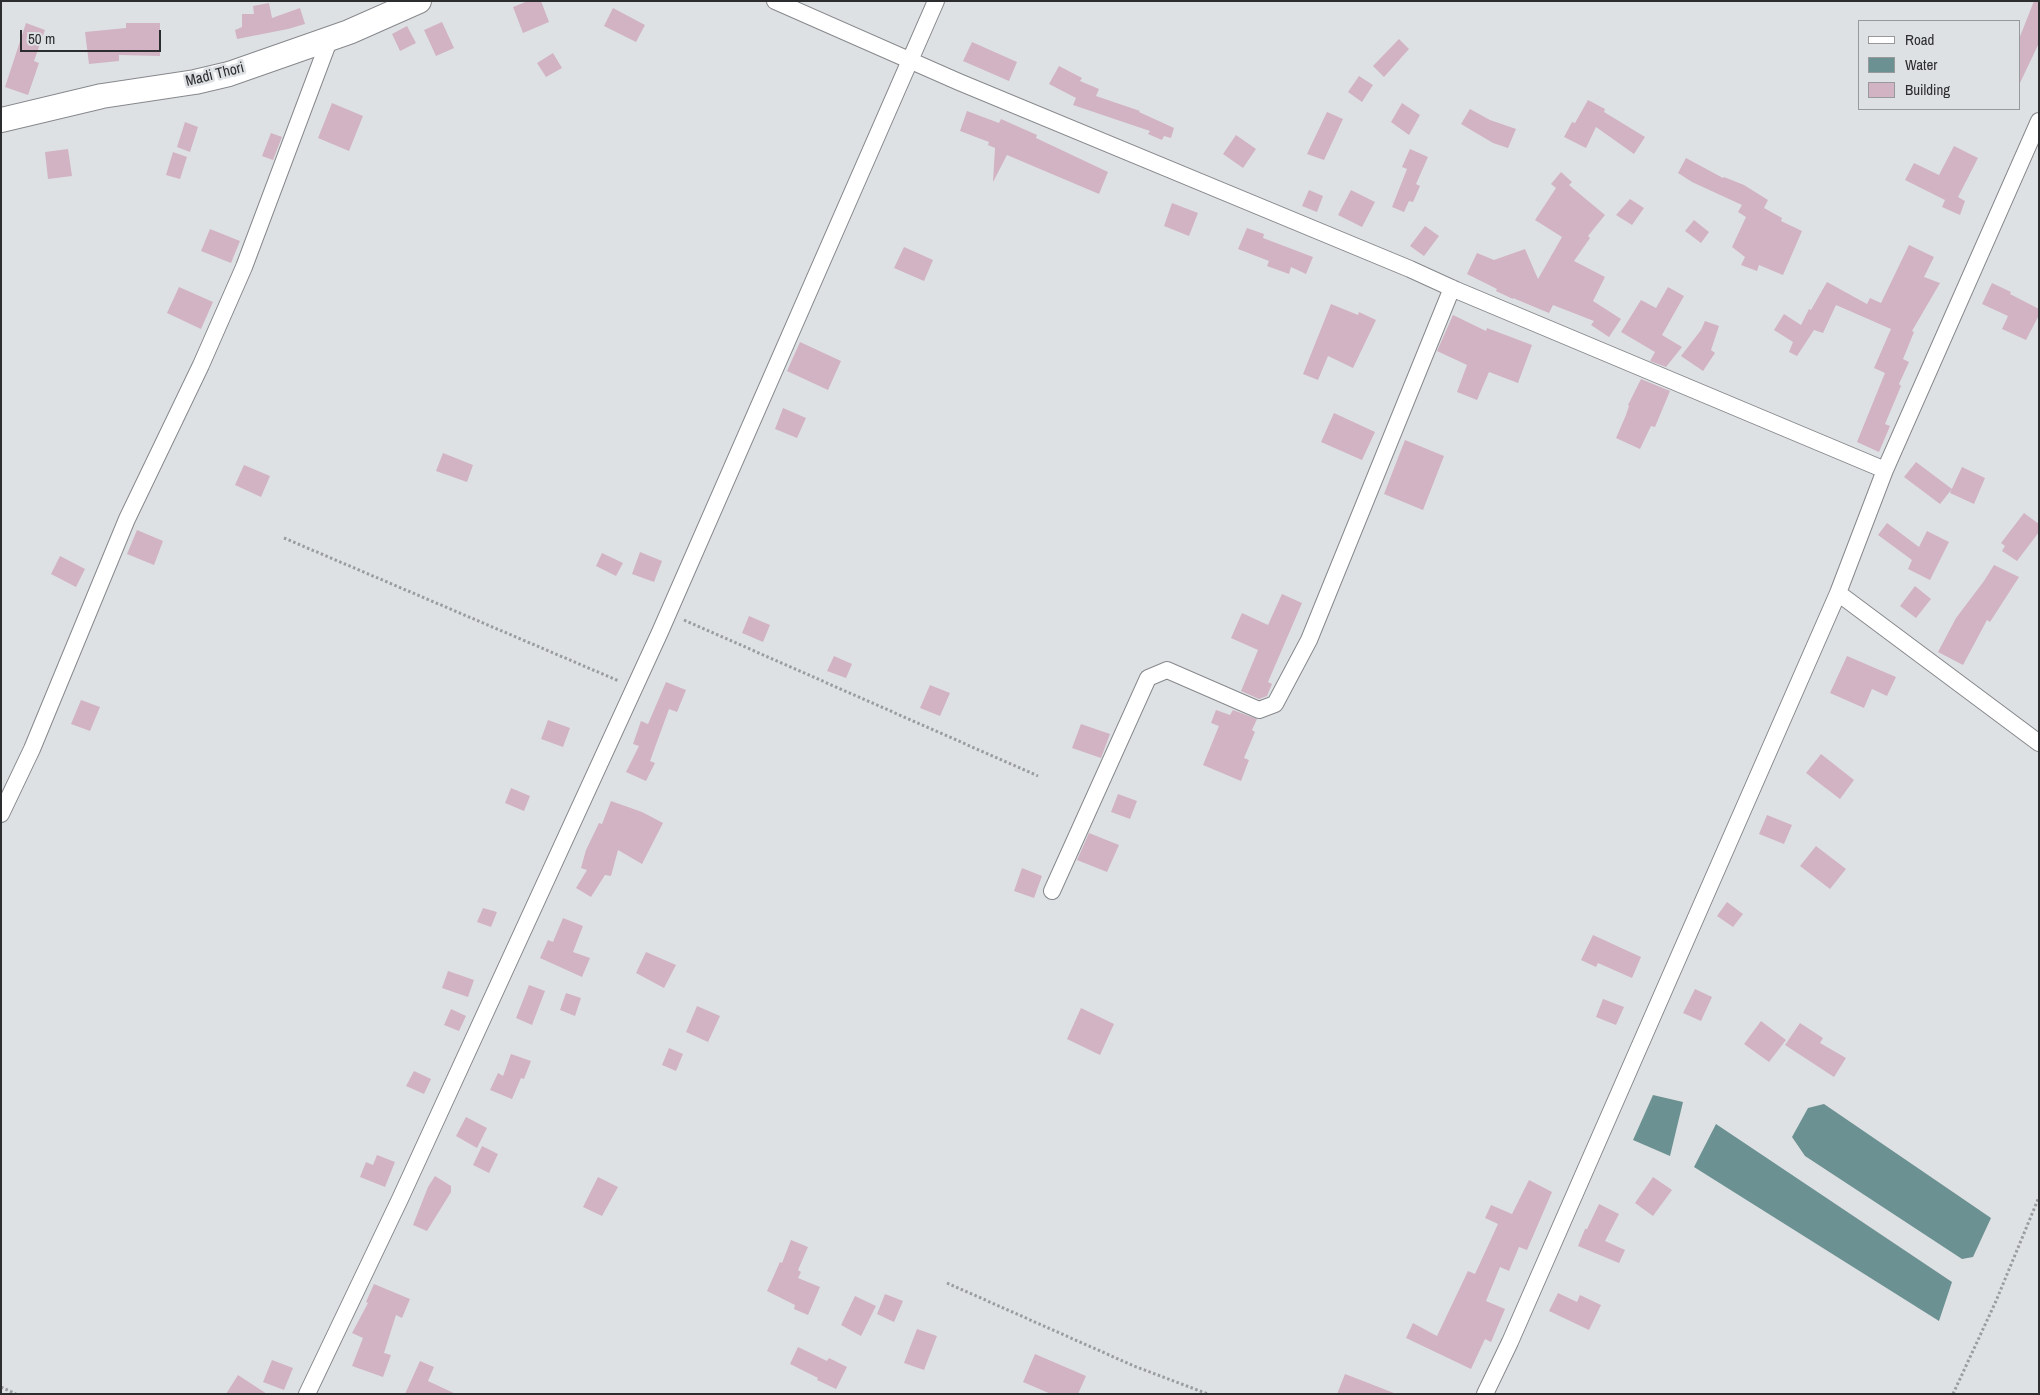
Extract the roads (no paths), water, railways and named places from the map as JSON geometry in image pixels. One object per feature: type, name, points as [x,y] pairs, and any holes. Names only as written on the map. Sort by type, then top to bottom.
[{"type":"main road","name":"Madi Thori","points":[[1,120],[102,96],[195,82],[229,74],[330,38],[419,1]]},
{"type":"street","points":[[775,1],[910,61],[1410,269],[1885,470]]},
{"type":"street","points":[[307,1394],[404,1190],[635,688],[936,1]]},
{"type":"street","points":[[1,814],[32,749],[127,519],[201,365],[244,268],[330,38]]},
{"type":"street","points":[[1486,1394],[1838,593],[1885,470],[2039,122]]},
{"type":"street","points":[[1052,891],[1148,678],[1166,670],[1259,710],[1275,704],[1309,640],[1452,288]]},
{"type":"street","points":[[1838,593],[2039,744]]},
{"type":"water","points":[[1653,1095],[1683,1102],[1670,1156],[1633,1140]]},
{"type":"water","points":[[1824,1104],[1991,1218],[1973,1257],[1962,1259],[1805,1156],[1792,1137],[1808,1108]]},
{"type":"water","points":[[1716,1124],[1952,1282],[1939,1321],[1694,1167]]}]
